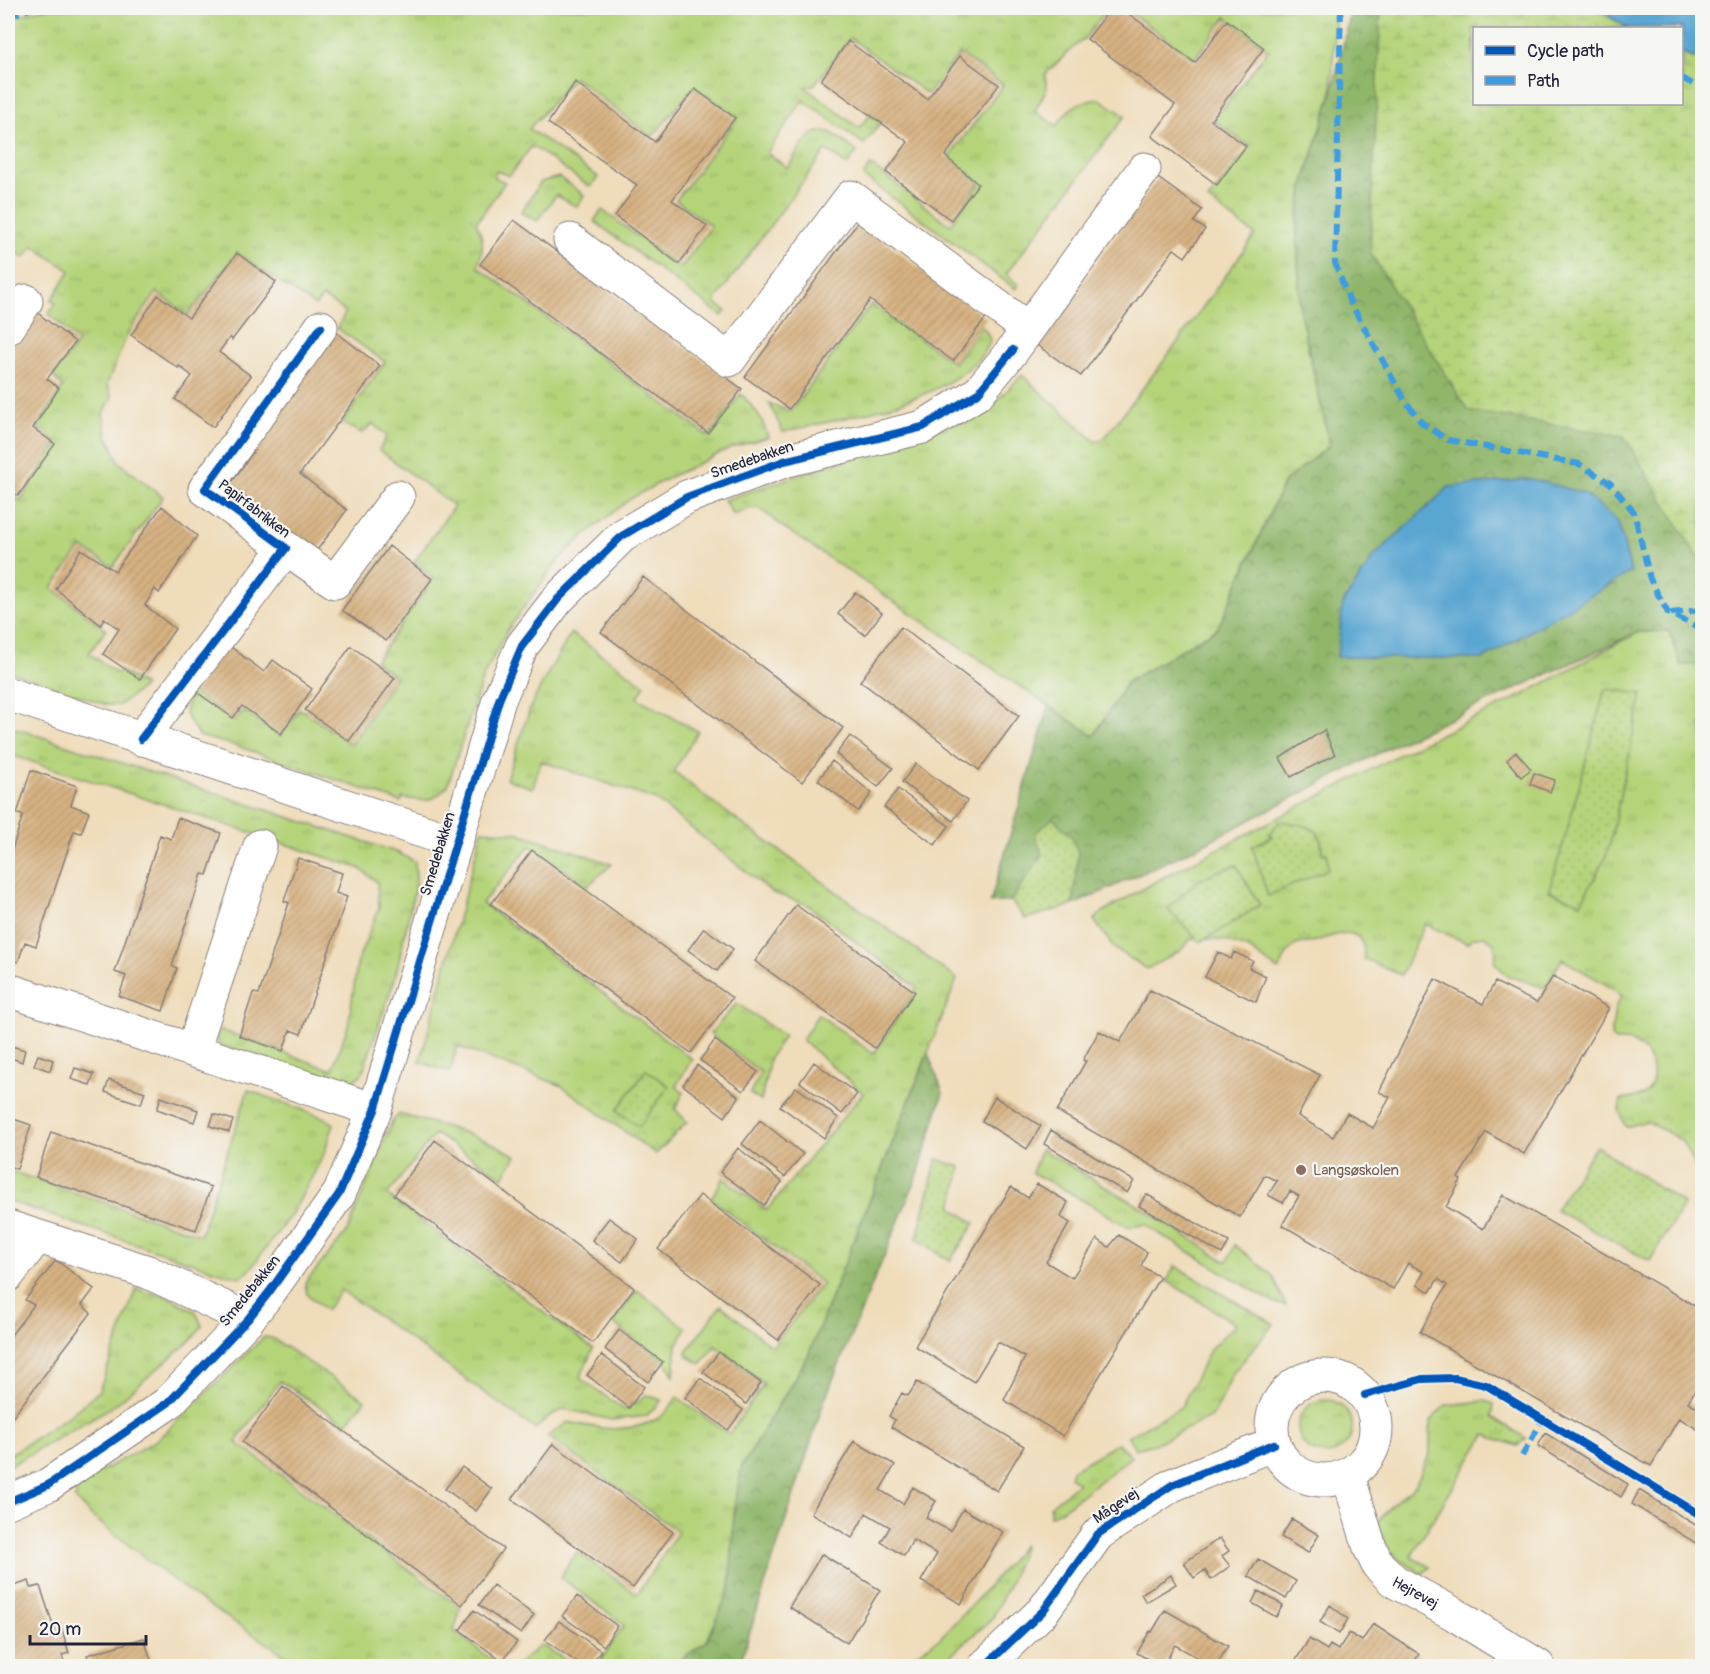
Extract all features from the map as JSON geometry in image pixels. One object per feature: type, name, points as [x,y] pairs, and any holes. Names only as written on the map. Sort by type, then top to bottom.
[{"type":"street","name":"Smedebakken","points":[[8,1502],[48,1485],[168,1403],[248,1319],[339,1194],[375,1110],[499,700],[522,646],[558,600],[622,536],[687,497],[784,461],[923,427],[978,393],[1020,340],[1144,169]]},
{"type":"street","points":[[570,240],[729,360],[851,197],[1020,340]]},
{"type":"street","points":[[8,328],[26,301]]},
{"type":"street","name":"Papirfabrikken","points":[[321,327],[205,489],[335,582],[398,497]]},
{"type":"street","name":"Papirfabrikken","points":[[141,739],[286,548]]},
{"type":"street","points":[[8,694],[455,842]]},
{"type":"street","points":[[193,1050],[260,846]]},
{"type":"street","points":[[8,990],[375,1110]]},
{"type":"street","name":"Smedebakken","points":[[8,1275],[22,1232],[148,1272],[248,1319]]},
{"type":"street","points":[[1310,1377],[1340,1378],[1354,1384],[1373,1408],[1377,1424],[1376,1439],[1370,1454],[1361,1466],[1348,1475],[1323,1480],[1298,1473],[1288,1466],[1274,1444],[1273,1416],[1278,1403],[1298,1383],[1310,1377]]},
{"type":"street","name":"Mågevej","points":[[985,1666],[1043,1611],[1098,1534],[1172,1485],[1274,1444]]},
{"type":"street","name":"Hejrevej","points":[[1348,1475],[1370,1548],[1378,1564],[1386,1573],[1394,1581],[1454,1614],[1538,1666]]},
{"type":"green space","points":[[44,8],[1108,8],[1084,39],[1045,75],[1047,88],[1035,111],[1057,126],[1074,106],[1100,99],[1125,116],[1006,274],[1018,285],[1016,289],[863,176],[871,165],[950,225],[980,183],[949,157],[1003,85],[960,54],[927,94],[850,38],[814,85],[805,87],[859,128],[870,115],[881,122],[864,144],[803,100],[767,153],[788,168],[804,142],[815,133],[822,131],[832,133],[857,152],[847,165],[826,150],[714,302],[726,311],[722,316],[594,221],[602,210],[681,268],[711,226],[676,200],[738,117],[694,87],[652,137],[574,77],[529,129],[598,177],[590,187],[532,146],[509,176],[497,171],[494,177],[505,182],[476,223],[482,244],[477,266],[708,436],[741,394],[758,414],[768,437],[731,448],[630,499],[559,559],[507,631],[483,677],[447,787],[431,799],[422,801],[402,798],[401,802],[237,746],[199,736],[185,714],[190,690],[235,721],[243,710],[281,736],[300,709],[351,744],[396,677],[375,661],[434,578],[414,562],[454,506],[379,450],[387,436],[373,424],[362,433],[342,423],[385,362],[337,328],[346,312],[323,297],[315,306],[237,253],[188,315],[157,292],[128,333],[107,384],[112,398],[103,414],[107,435],[120,463],[163,497],[113,567],[81,547],[52,588],[106,630],[89,653],[116,673],[121,671],[145,686],[119,705],[107,705],[8,671],[8,492],[20,501],[57,443],[37,427],[63,387],[53,376],[78,342],[49,314],[56,303],[51,301],[70,271],[33,246],[24,258],[8,246],[8,19]]},
{"type":"green space","points":[[1125,8],[1336,8],[1331,96],[1305,179],[1297,224],[1300,312],[1330,445],[1284,482],[1218,628],[1127,682],[1094,736],[784,528],[759,508],[751,508],[733,515],[724,500],[977,416],[994,404],[1022,375],[1096,442],[1106,436],[1255,235],[1208,200],[1250,147],[1214,120],[1268,50],[1226,17],[1194,59]]},
{"type":"green space","points":[[1352,8],[1595,8],[1626,27],[1473,27],[1473,105],[1683,105],[1683,54],[1693,58],[1702,57],[1702,665],[1681,665],[1669,631],[1638,632],[1398,743],[1194,849],[1073,905],[1078,853],[1042,855],[1011,901],[990,903],[1049,706],[1094,736],[1127,682],[1218,628],[1284,482],[1330,445],[1300,312],[1297,224],[1305,179],[1331,96]]},
{"type":"green space","points":[[1381,8],[1595,8],[1626,27],[1473,27],[1473,105],[1683,105],[1683,54],[1693,58],[1702,57],[1702,555],[1697,556],[1624,436],[1468,411],[1370,252]]},
{"type":"green space","points":[[559,177],[584,195],[577,207],[556,195],[537,221],[521,212],[541,182]]},
{"type":"green space","points":[[871,304],[954,363],[982,326],[990,339],[989,345],[963,373],[916,397],[860,414],[783,432],[769,403],[790,412]]},
{"type":"green space","points":[[1669,631],[1681,665],[1702,665],[1702,1179],[1681,1140],[1647,1121],[1626,1127],[1619,1110],[1621,1100],[1644,1094],[1649,1088],[1653,1074],[1649,1059],[1634,1043],[1615,1041],[1611,1036],[1615,1008],[1622,996],[1562,959],[1545,988],[1507,975],[1494,962],[1496,953],[1494,943],[1484,936],[1472,938],[1467,943],[1425,924],[1401,975],[1364,959],[1363,945],[1359,938],[1347,933],[1295,945],[1290,949],[1278,970],[1249,949],[1224,940],[1191,939],[1180,951],[1147,969],[1115,949],[1094,920],[1104,911],[1162,878],[1420,744],[1523,695],[1638,632]]},
{"type":"green space","points":[[571,633],[645,685],[637,698],[698,731],[674,771],[708,799],[957,979],[808,1356],[741,1468],[734,1514],[731,1588],[707,1641],[671,1666],[597,1666],[624,1625],[560,1577],[577,1552],[637,1594],[678,1532],[548,1436],[568,1422],[614,1429],[648,1423],[664,1414],[677,1397],[729,1434],[764,1384],[715,1346],[701,1364],[687,1356],[687,1351],[721,1305],[772,1347],[823,1284],[711,1199],[723,1178],[767,1210],[863,1093],[802,1040],[818,1014],[874,1054],[917,988],[806,904],[773,893],[656,800],[541,761],[533,788],[506,779],[531,706]]},
{"type":"green space","points":[[1605,689],[1642,694],[1610,843],[1606,856],[1581,903],[1549,891]]},
{"type":"green space","points":[[8,726],[399,853],[415,862],[416,883],[395,978],[362,1074],[347,1085],[220,1045],[215,1036],[221,1030],[332,1070],[348,1026],[358,960],[379,908],[377,882],[359,868],[8,754]]},
{"type":"green space","points":[[1053,818],[1072,837],[1078,853],[1073,905],[1025,919],[1011,901],[1042,855],[1035,834]]},
{"type":"green space","points":[[1280,821],[1304,825],[1315,831],[1319,836],[1322,853],[1327,853],[1328,869],[1268,896],[1252,846],[1272,837],[1269,834]]},
{"type":"green space","points":[[482,830],[519,833],[612,864],[587,886],[530,846],[482,903],[692,1059],[676,1086],[684,1092],[675,1109],[687,1122],[656,1154],[560,1085],[457,1046],[450,1072],[420,1062]]},
{"type":"green space","points":[[1236,865],[1260,905],[1200,942],[1167,909],[1196,882]]},
{"type":"green space","points":[[737,1003],[784,1036],[770,1057],[761,1101],[750,1094],[761,1072],[710,1034]]},
{"type":"green space","points":[[928,1053],[943,1093],[918,1174],[824,1401],[739,1666],[671,1666],[707,1641],[730,1588],[734,1514],[741,1468],[808,1356]]},
{"type":"green space","points":[[646,1070],[669,1086],[639,1127],[617,1110]]},
{"type":"green space","points":[[248,1090],[325,1118],[334,1124],[323,1156],[293,1212],[248,1272],[240,1277],[8,1201],[8,1170],[200,1235]]},
{"type":"green space","points":[[399,1114],[474,1136],[516,1156],[503,1177],[435,1134],[387,1195],[593,1349],[580,1378],[625,1410],[646,1395],[662,1400],[646,1416],[612,1420],[565,1409],[551,1415],[535,1429],[341,1290],[326,1310],[307,1294],[305,1283],[347,1232],[392,1122]]},
{"type":"green space","points":[[1596,1146],[1684,1204],[1650,1261],[1555,1210]]},
{"type":"green space","points":[[1041,1149],[1131,1201],[1227,1262],[1235,1245],[1273,1276],[1286,1306],[1274,1303],[1146,1225],[1128,1227],[1032,1173]]},
{"type":"green space","points":[[937,1159],[961,1167],[952,1208],[975,1223],[950,1261],[917,1239]]},
{"type":"green space","points":[[1175,1266],[1274,1324],[1233,1373],[1218,1407],[1210,1418],[1154,1444],[1135,1449],[1128,1436],[1181,1407],[1211,1348],[1236,1324],[1167,1281]]},
{"type":"green space","points":[[136,1289],[169,1297],[196,1312],[202,1326],[191,1340],[115,1405],[8,1467],[8,1456],[70,1415],[99,1391]]},
{"type":"green space","points":[[637,1290],[686,1328],[677,1345],[674,1376],[666,1362],[613,1323]]},
{"type":"green space","points":[[264,1337],[272,1338],[365,1400],[346,1424],[280,1381],[236,1442],[461,1608],[454,1631],[496,1663],[493,1666],[305,1666],[194,1596],[90,1515],[75,1499],[77,1489],[84,1481],[158,1439]]},
{"type":"green space","points":[[1325,1400],[1335,1402],[1344,1408],[1350,1417],[1352,1427],[1350,1437],[1344,1446],[1335,1452],[1325,1454],[1315,1452],[1306,1446],[1300,1437],[1298,1427],[1300,1417],[1306,1408],[1315,1402]]},
{"type":"green space","points":[[1484,1401],[1494,1404],[1492,1417],[1526,1438],[1517,1446],[1485,1435],[1411,1556],[1430,1567],[1422,1574],[1391,1554],[1377,1524],[1391,1505],[1415,1486],[1430,1453],[1430,1421],[1446,1405]]},
{"type":"green space","points":[[1118,1443],[1131,1457],[1063,1509],[1050,1516],[1050,1506],[1078,1483],[1070,1477],[1072,1470]]},
{"type":"green space","points":[[1024,1544],[1010,1582],[992,1619],[947,1658],[931,1666],[871,1666],[915,1655],[940,1638],[981,1595]]},
{"type":"green space","points":[[541,1645],[576,1666],[516,1666]]},
{"type":"water","points":[[1595,8],[1702,8],[1702,57],[1693,58],[1683,54],[1683,27],[1626,27]]},
{"type":"water","points":[[1531,479],[1584,493],[1618,522],[1631,572],[1483,659],[1337,657],[1343,603],[1375,555],[1449,487]]},
{"type":"building","points":[[1111,8],[1121,8],[1195,63],[1227,20],[1264,48],[1211,120],[1246,146],[1217,185],[1152,136],[1175,105],[1087,39]]},
{"type":"building","points":[[848,41],[927,99],[960,56],[999,85],[945,156],[978,184],[951,220],[886,172],[908,142],[821,80]]},
{"type":"building","points":[[575,82],[655,142],[695,89],[735,118],[672,200],[707,226],[679,264],[615,216],[637,185],[548,123]]},
{"type":"building","points":[[1158,178],[1202,210],[1194,222],[1205,229],[1185,257],[1174,249],[1081,376],[1037,345]]},
{"type":"building","points":[[514,220],[742,389],[708,433],[480,264]]},
{"type":"building","points":[[858,222],[986,318],[953,361],[870,300],[789,409],[745,377]]},
{"type":"building","points":[[237,253],[276,282],[232,340],[230,337],[219,352],[251,376],[213,427],[175,399],[192,376],[131,335],[158,295],[189,318]]},
{"type":"building","points":[[35,311],[75,342],[47,379],[59,388],[33,428],[55,444],[18,496],[8,489],[8,367],[14,357],[8,353],[8,341]]},
{"type":"building","points":[[336,332],[380,366],[300,474],[347,510],[315,553],[227,489],[255,449],[252,447]]},
{"type":"building","points":[[162,506],[197,536],[159,593],[155,589],[145,605],[175,629],[140,679],[103,654],[119,629],[104,618],[101,625],[56,589],[81,549],[115,571]]},
{"type":"building","points":[[389,546],[432,579],[386,641],[342,610]]},
{"type":"building","points":[[643,577],[843,728],[802,782],[601,632]]},
{"type":"building","points":[[855,592],[882,613],[865,635],[838,614]]},
{"type":"building","points":[[901,627],[1019,716],[979,770],[860,681]]},
{"type":"building","points":[[227,644],[264,672],[273,660],[312,689],[281,734],[242,706],[233,718],[194,690]]},
{"type":"building","points":[[351,646],[395,678],[349,741],[305,710]]},
{"type":"building","points":[[1324,730],[1335,755],[1291,777],[1280,758]]},
{"type":"building","points":[[850,736],[893,768],[878,787],[836,754]]},
{"type":"building","points":[[1516,752],[1531,769],[1521,777],[1507,760]]},
{"type":"building","points":[[832,761],[872,793],[858,811],[818,780]]},
{"type":"building","points":[[916,764],[967,801],[953,821],[902,782]]},
{"type":"building","points":[[31,770],[77,786],[71,805],[89,812],[81,833],[74,831],[36,946],[25,942],[18,962],[8,959],[8,862],[23,815],[17,814]]},
{"type":"building","points":[[1534,773],[1555,780],[1550,792],[1530,784]]},
{"type":"building","points":[[898,789],[949,826],[935,845],[884,807]]},
{"type":"building","points":[[178,818],[221,833],[207,875],[202,874],[172,966],[177,968],[163,1011],[119,996],[126,976],[115,972],[160,835],[171,839]]},
{"type":"building","points":[[532,850],[732,998],[691,1053],[491,904]]},
{"type":"building","points":[[298,858],[342,873],[336,893],[347,897],[301,1034],[290,1030],[283,1051],[239,1036],[253,993],[259,994],[289,903],[284,901]]},
{"type":"building","points":[[796,905],[915,992],[875,1048],[755,961]]},
{"type":"building","points":[[704,928],[733,949],[717,971],[688,950]]},
{"type":"building","points":[[1218,952],[1231,959],[1234,952],[1253,961],[1249,968],[1266,976],[1256,1002],[1205,977]]},
{"type":"building","points":[[1553,976],[1609,1008],[1524,1154],[1486,1132],[1458,1178],[1461,1180],[1446,1207],[1483,1229],[1503,1195],[1702,1310],[1702,1383],[1700,1382],[1688,1402],[1702,1410],[1702,1432],[1679,1418],[1651,1466],[1420,1332],[1447,1285],[1438,1279],[1430,1292],[1417,1285],[1424,1272],[1408,1263],[1393,1289],[1282,1225],[1299,1196],[1290,1191],[1283,1203],[1268,1195],[1277,1181],[1265,1175],[1240,1217],[1057,1111],[1086,1061],[1083,1060],[1099,1031],[1120,1042],[1150,990],[1320,1075],[1298,1116],[1333,1137],[1347,1113],[1373,1128],[1390,1097],[1379,1092],[1435,979],[1483,1004],[1495,982],[1537,1003]]},
{"type":"building","points":[[715,1040],[758,1072],[743,1091],[700,1060]]},
{"type":"building","points":[[8,1045],[25,1050],[22,1062],[8,1057]]},
{"type":"building","points":[[38,1055],[53,1060],[50,1071],[34,1065]]},
{"type":"building","points":[[814,1062],[857,1094],[842,1114],[800,1082]]},
{"type":"building","points":[[697,1065],[739,1097],[725,1117],[683,1085]]},
{"type":"building","points":[[75,1068],[94,1074],[90,1085],[71,1079]]},
{"type":"building","points":[[109,1080],[145,1092],[141,1104],[105,1092]]},
{"type":"building","points":[[796,1087],[838,1118],[824,1138],[780,1106]]},
{"type":"building","points":[[161,1097],[198,1110],[194,1122],[157,1109]]},
{"type":"building","points":[[995,1097],[1041,1126],[1027,1149],[982,1121]]},
{"type":"building","points":[[214,1114],[233,1120],[229,1132],[210,1126]]},
{"type":"building","points":[[8,1117],[31,1125],[17,1169],[8,1166]]},
{"type":"building","points":[[760,1120],[803,1154],[785,1177],[742,1144]]},
{"type":"building","points":[[1051,1130],[1134,1181],[1127,1193],[1044,1144]]},
{"type":"building","points":[[51,1132],[211,1187],[196,1230],[36,1177]]},
{"type":"building","points":[[435,1140],[634,1288],[593,1343],[394,1195]]},
{"type":"building","points":[[738,1148],[782,1182],[764,1205],[720,1172]]},
{"type":"building","points":[[1037,1184],[1068,1202],[1061,1217],[1070,1223],[1046,1262],[1072,1278],[1097,1239],[1109,1247],[1119,1235],[1147,1252],[1141,1266],[1160,1277],[1063,1436],[1004,1400],[1025,1357],[998,1342],[974,1382],[915,1346],[1011,1187],[1028,1198]]},
{"type":"building","points":[[1146,1194],[1229,1242],[1222,1254],[1139,1206]]},
{"type":"building","points":[[700,1195],[820,1285],[778,1340],[658,1249]]},
{"type":"building","points":[[609,1218],[638,1239],[622,1262],[592,1240]]},
{"type":"building","points":[[56,1260],[94,1289],[82,1305],[91,1313],[8,1423],[8,1339],[34,1305],[25,1300]]},
{"type":"building","points":[[619,1330],[663,1362],[648,1382],[605,1349]]},
{"type":"building","points":[[719,1352],[761,1383],[746,1404],[703,1372]]},
{"type":"building","points":[[602,1355],[644,1387],[629,1408],[587,1375]]},
{"type":"building","points":[[700,1378],[743,1410],[728,1430],[685,1398]]},
{"type":"building","points":[[917,1382],[1024,1446],[997,1491],[891,1427],[895,1420],[889,1416],[902,1393],[908,1396]]},
{"type":"building","points":[[283,1386],[503,1549],[462,1605],[242,1442]]},
{"type":"building","points":[[1545,1433],[1628,1484],[1621,1497],[1538,1446]]},
{"type":"building","points":[[854,1441],[895,1465],[880,1490],[903,1504],[913,1487],[936,1501],[926,1518],[950,1531],[963,1509],[1003,1532],[961,1604],[921,1581],[937,1554],[913,1540],[904,1556],[881,1542],[890,1527],[866,1513],[852,1538],[811,1513]]},
{"type":"building","points":[[553,1444],[673,1532],[633,1588],[512,1499]]},
{"type":"building","points":[[462,1467],[492,1489],[476,1511],[445,1489]]},
{"type":"building","points":[[1639,1490],[1702,1529],[1702,1547],[1632,1504]]},
{"type":"building","points":[[1292,1519],[1319,1535],[1308,1553],[1281,1537]]},
{"type":"building","points":[[1220,1538],[1229,1551],[1222,1556],[1230,1566],[1211,1580],[1205,1570],[1194,1578],[1184,1563]]},
{"type":"building","points":[[822,1554],[880,1590],[847,1643],[789,1607]]},
{"type":"building","points":[[1258,1559],[1296,1581],[1286,1599],[1248,1576]]},
{"type":"building","points":[[1171,1575],[1176,1584],[1146,1602],[1141,1594]]},
{"type":"building","points":[[29,1581],[31,1588],[40,1586],[53,1625],[60,1623],[69,1653],[62,1655],[65,1666],[10,1666],[8,1588]]},
{"type":"building","points":[[493,1585],[534,1615],[521,1634],[479,1605]]},
{"type":"building","points":[[1258,1591],[1283,1605],[1276,1617],[1252,1603]]},
{"type":"building","points":[[577,1596],[617,1626],[604,1646],[562,1616]]},
{"type":"building","points":[[1330,1605],[1348,1619],[1339,1634],[1320,1622]]},
{"type":"building","points":[[474,1610],[517,1642],[502,1661],[460,1630]]},
{"type":"building","points":[[1165,1610],[1228,1646],[1216,1666],[1175,1645],[1163,1666],[1137,1653]]},
{"type":"building","points":[[559,1621],[601,1651],[589,1666],[582,1666],[545,1640]]},
{"type":"building","points":[[1373,1624],[1419,1654],[1412,1666],[1405,1666],[1396,1661],[1393,1666],[1292,1666],[1309,1639],[1327,1650],[1330,1645],[1338,1650],[1349,1633],[1362,1641]]},
{"type":"building","points":[[144,1638],[153,1666],[91,1666],[87,1655]]},
{"type":"marked path","points":[[8,16],[33,8]]},
{"type":"marked path","points":[[1341,8],[1335,263],[1349,300],[1404,399],[1421,422],[1448,440],[1579,464],[1610,483],[1634,512],[1650,579],[1668,613],[1702,629]]},
{"type":"marked path","points":[[1683,79],[1702,89]]},
{"type":"marked path","points":[[1671,613],[1702,610]]},
{"type":"marked path","points":[[1522,1456],[1543,1419]]},
{"type":"cycle path","points":[[141,739],[286,548],[205,489],[321,327]]},
{"type":"cycle path","points":[[8,1502],[48,1485],[168,1403],[248,1319],[339,1194],[375,1110],[499,700],[522,646],[558,599],[622,536],[687,497],[784,461],[923,427],[978,393],[1013,350]]},
{"type":"cycle path","points":[[1365,1395],[1422,1379],[1455,1378],[1486,1385],[1702,1516]]},
{"type":"cycle path","points":[[985,1666],[1043,1611],[1098,1534],[1172,1485],[1274,1444]]},
{"type":"place","name":"Langsøskolen","points":[[1301,1170]]}]
